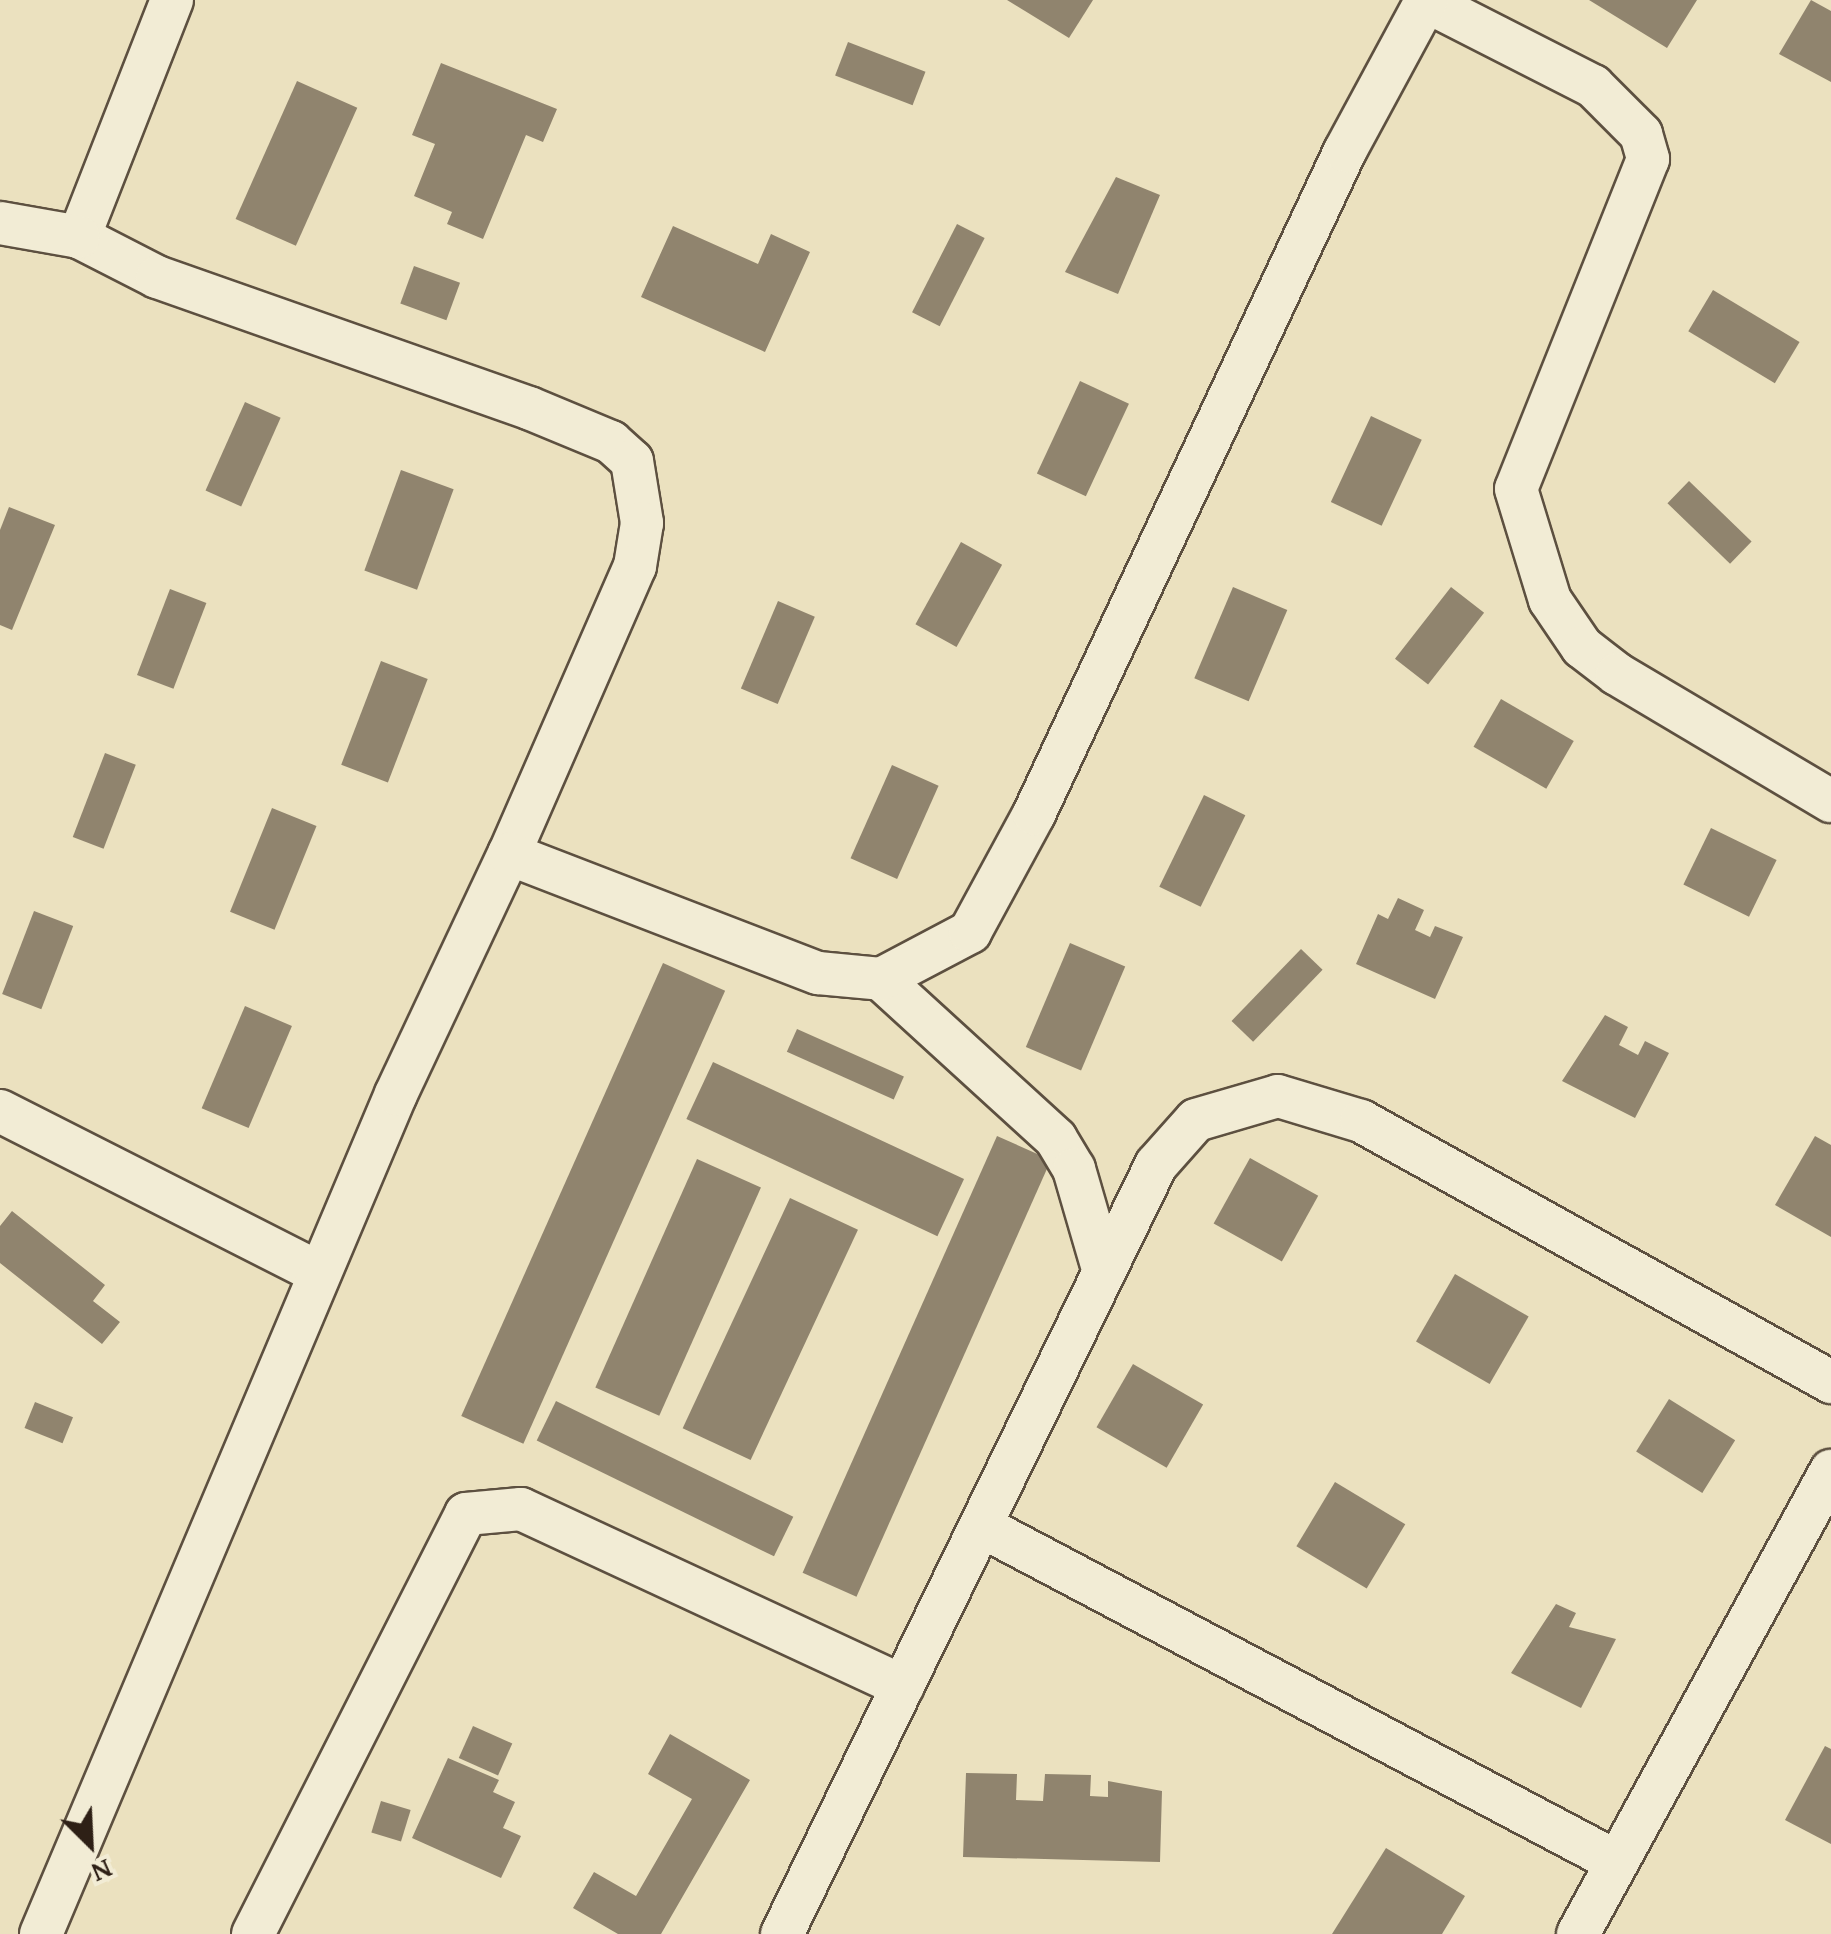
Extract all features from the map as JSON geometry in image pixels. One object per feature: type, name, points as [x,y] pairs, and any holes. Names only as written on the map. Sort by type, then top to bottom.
[{"type":"street","points":[[79,237],[172,0]]},
{"type":"street","points":[[510,854],[818,973],[881,979],[946,950],[970,932],[1034,814],[1345,150],[1425,0],[1593,86],[1641,134],[1648,158],[1646,182],[1591,288],[1516,490],[1550,600],[1582,647],[1617,674],[1831,800]]},
{"type":"street","points":[[0,222],[79,237],[157,276],[529,408],[611,442],[632,461],[642,523],[634,566],[510,854],[319,1273],[41,1934]]},
{"type":"street","points":[[940,1028],[946,950]]},
{"type":"street","points":[[881,979],[940,1028],[1000,1096],[1056,1139],[1074,1169],[1104,1272]]},
{"type":"street","points":[[782,1934],[1156,1165],[1196,1120],[1278,1096],[1361,1121],[1831,1382]]},
{"type":"street","points":[[0,1111],[319,1273]]},
{"type":"street","points":[[1578,1934],[1831,1471]]},
{"type":"street","points":[[253,1934],[466,1514],[521,1509],[902,1686]]},
{"type":"street","points":[[980,1526],[1617,1862]]},
{"type":"building","points":[[1007,0],[1093,0],[1069,38]]},
{"type":"building","points":[[1589,0],[1697,0],[1667,48]]},
{"type":"building","points":[[1811,0],[1831,11],[1831,82],[1779,54]]},
{"type":"building","points":[[848,42],[925,72],[913,105],[835,76]]},
{"type":"building","points":[[441,63],[557,109],[543,142],[526,135],[483,239],[447,224],[452,212],[414,196],[435,144],[412,135]]},
{"type":"building","points":[[297,81],[357,108],[296,246],[236,219]]},
{"type":"building","points":[[1116,177],[1160,195],[1118,294],[1065,272]]},
{"type":"building","points":[[957,224],[985,238],[940,326],[912,312]]},
{"type":"building","points":[[673,226],[758,264],[771,234],[810,252],[765,352],[641,297]]},
{"type":"building","points":[[414,266],[460,283],[446,320],[400,304]]},
{"type":"building","points":[[1713,290],[1800,342],[1775,383],[1688,331]]},
{"type":"building","points":[[1080,381],[1129,404],[1086,496],[1037,473]]},
{"type":"building","points":[[245,402],[281,418],[241,506],[206,491]]},
{"type":"building","points":[[1371,416],[1422,440],[1382,526],[1331,502]]},
{"type":"building","points":[[401,470],[454,489],[417,590],[364,571]]},
{"type":"building","points":[[1689,481],[1752,541],[1730,564],[1667,503]]},
{"type":"building","points":[[9,507],[55,525],[12,630],[0,625],[0,530]]},
{"type":"building","points":[[961,542],[1002,565],[957,647],[915,624]]},
{"type":"building","points":[[1233,587],[1287,610],[1249,701],[1194,678]]},
{"type":"building","points":[[1451,587],[1484,613],[1428,685],[1395,659]]},
{"type":"building","points":[[170,589],[206,603],[173,689],[137,675]]},
{"type":"building","points":[[778,601],[815,617],[778,704],[741,688]]},
{"type":"building","points":[[381,661],[428,679],[388,783],[341,765]]},
{"type":"building","points":[[1501,699],[1574,741],[1546,789],[1474,747]]},
{"type":"building","points":[[105,753],[136,765],[104,849],[73,837]]},
{"type":"building","points":[[892,765],[939,786],[897,879],[851,858]]},
{"type":"building","points":[[1204,795],[1245,815],[1201,907],[1159,887]]},
{"type":"building","points":[[272,808],[317,826],[275,930],[230,912]]},
{"type":"building","points":[[1711,828],[1777,860],[1749,917],[1683,885]]},
{"type":"building","points":[[1398,898],[1424,910],[1415,930],[1430,937],[1435,926],[1463,937],[1435,999],[1356,964],[1378,914],[1388,919]]},
{"type":"building","points":[[34,911],[73,926],[41,1009],[2,994]]},
{"type":"building","points":[[1070,943],[1125,966],[1081,1070],[1026,1047]]},
{"type":"building","points":[[1301,949],[1323,970],[1253,1042],[1232,1021]]},
{"type":"building","points":[[663,963],[725,991],[523,1444],[461,1416]]},
{"type":"building","points":[[245,1006],[292,1026],[249,1128],[202,1108]]},
{"type":"building","points":[[1605,1015],[1628,1027],[1619,1045],[1638,1055],[1645,1041],[1669,1053],[1635,1118],[1562,1081]]},
{"type":"building","points":[[797,1029],[904,1077],[894,1099],[787,1052]]},
{"type":"building","points":[[713,1062],[964,1179],[937,1236],[686,1119]]},
{"type":"building","points":[[997,1136],[1051,1160],[856,1597],[803,1573]]},
{"type":"building","points":[[1815,1136],[1831,1145],[1831,1237],[1775,1205]]},
{"type":"building","points":[[1250,1158],[1318,1196],[1282,1261],[1214,1224]]},
{"type":"building","points":[[697,1159],[761,1187],[659,1416],[595,1387]]},
{"type":"building","points":[[790,1198],[858,1230],[751,1460],[683,1428]]},
{"type":"building","points":[[12,1211],[105,1285],[93,1301],[120,1322],[102,1344],[0,1263],[0,1226]]},
{"type":"building","points":[[1455,1274],[1529,1316],[1490,1384],[1416,1342]]},
{"type":"building","points":[[1133,1364],[1203,1404],[1167,1468],[1096,1427]]},
{"type":"building","points":[[1669,1399],[1735,1440],[1702,1493],[1636,1452]]},
{"type":"building","points":[[556,1401],[793,1517],[774,1556],[537,1441]]},
{"type":"building","points":[[35,1402],[73,1417],[63,1443],[25,1428]]},
{"type":"building","points":[[1335,1482],[1405,1524],[1367,1589],[1296,1546]]},
{"type":"building","points":[[1556,1604],[1576,1613],[1569,1627],[1616,1639],[1581,1708],[1511,1673]]},
{"type":"building","points":[[473,1726],[512,1743],[498,1775],[459,1758]]},
{"type":"building","points":[[670,1734],[750,1780],[661,1934],[618,1934],[573,1908],[594,1872],[636,1896],[692,1799],[648,1774]]},
{"type":"building","points":[[1825,1746],[1831,1749],[1831,1844],[1785,1820]]},
{"type":"building","points":[[448,1758],[499,1780],[493,1792],[515,1802],[503,1828],[521,1836],[501,1878],[412,1838]]},
{"type":"building","points":[[966,1773],[1017,1774],[1016,1800],[1043,1801],[1045,1774],[1091,1775],[1090,1796],[1108,1797],[1108,1781],[1162,1791],[1160,1862],[963,1857]]},
{"type":"building","points":[[381,1801],[411,1810],[401,1842],[371,1833]]},
{"type":"building","points":[[1386,1848],[1465,1896],[1442,1934],[1332,1934]]}]
